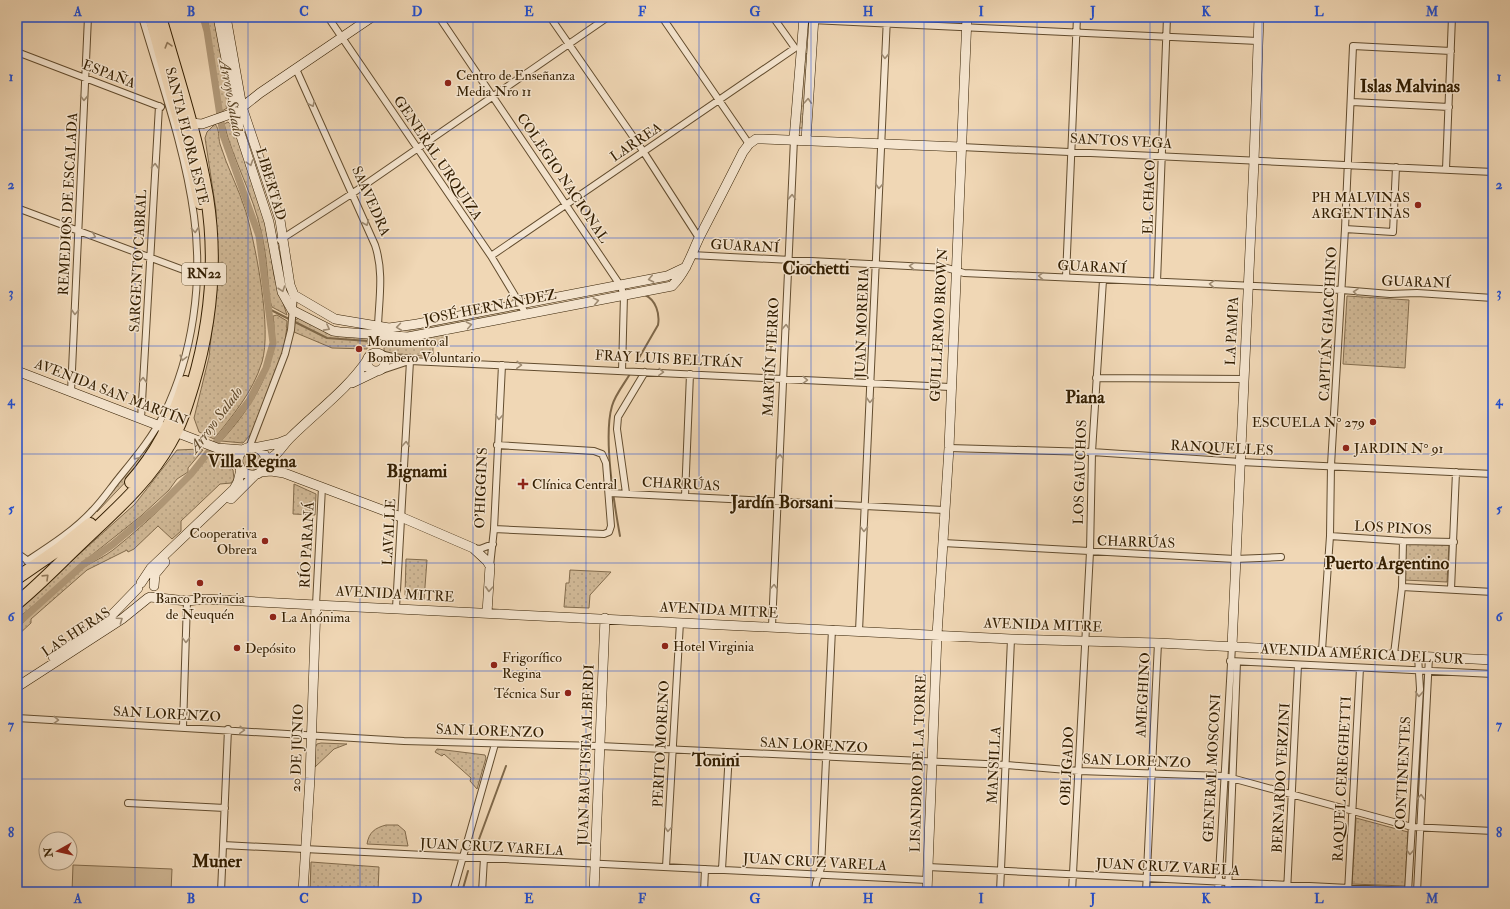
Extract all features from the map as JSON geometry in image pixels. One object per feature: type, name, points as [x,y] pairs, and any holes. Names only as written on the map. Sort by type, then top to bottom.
[{"type":"highway","name":"RN22","points":[[17,603],[133,493],[156,464],[167,429],[182,391],[194,350],[202,307],[204,280],[204,246],[200,208],[194,174],[174,113],[151,17]]},
{"type":"highway","name":"RN22","points":[[17,578],[31,564],[71,540],[121,493],[153,455],[167,429],[186,406],[201,353],[210,307],[212,238],[207,198],[190,123],[160,17]]},
{"type":"street","name":"REMEDIOS DE ESCALADA","points":[[71,392],[88,17]]},
{"type":"street","name":"SANTA FLORA ESTE","points":[[142,17],[174,113],[193,206],[196,243],[197,275],[194,310],[183,359],[170,401],[167,429]]},
{"type":"street","name":"LIBERTAD","points":[[218,17],[239,109],[280,220],[284,238],[288,280],[294,295],[291,324],[283,361],[249,449]]},
{"type":"street","name":"LIBERTAD","points":[[226,17],[239,109],[240,133],[269,222],[274,243],[280,286],[292,313]]},
{"type":"street","name":"GENERAL URQUIZA","points":[[328,17],[491,256],[526,314]]},
{"type":"street","points":[[190,123],[202,124],[225,117],[239,109],[372,17]]},
{"type":"street","name":"COLEGIO NACIONAL","points":[[439,17],[620,285],[624,295]]},
{"type":"street","points":[[550,17],[643,151],[699,238]]},
{"type":"street","points":[[274,243],[353,193],[416,148],[608,17]]},
{"type":"street","points":[[662,17],[749,144]]},
{"type":"street","points":[[773,17],[798,48],[812,49]]},
{"type":"street","points":[[1066,277],[1076,17]]},
{"type":"street","name":"EL CHACO","points":[[1157,282],[1167,17]]},
{"type":"street","name":"LA PAMPA","points":[[1232,646],[1259,17]]},
{"type":"street","points":[[1446,169],[1450,107],[1452,17]]},
{"type":"street","points":[[804,18],[967,22],[1076,33],[1258,42]]},
{"type":"street","name":"MARTÍN FIERRO","points":[[772,626],[798,48],[804,18]]},
{"type":"street","points":[[806,140],[814,18]]},
{"type":"street","name":"JUAN MORERIA","points":[[859,631],[887,20]]},
{"type":"street","name":"GUILLERMO BROWN","points":[[937,635],[949,448],[950,387],[967,22]]},
{"type":"street","name":"CAPITÁN GIACCHINO","points":[[1322,650],[1330,536],[1331,465],[1352,102],[1353,46],[1451,51]]},
{"type":"street","name":"LARREA","points":[[491,256],[643,151],[798,48]]},
{"type":"street","name":"ESPAÑA","points":[[17,52],[159,106],[190,123]]},
{"type":"street","name":"SAAVEDRA","points":[[296,69],[353,193],[380,259],[381,273],[375,355],[386,361],[379,370]]},
{"type":"street","points":[[1352,102],[1450,107]]},
{"type":"street","name":"SARGENTO CABRAL","points":[[141,419],[159,106]]},
{"type":"street","name":"SANTOS VEGA","points":[[749,144],[756,139],[794,139],[1493,172]]},
{"type":"street","name":"JOSÉ HERNÁNDEZ","points":[[294,295],[335,320],[408,337],[624,295],[668,288],[680,278],[687,266],[699,238],[749,144]]},
{"type":"street","points":[[1345,229],[1393,232],[1396,167]]},
{"type":"street","points":[[17,208],[197,275]]},
{"type":"street","name":"GUARANÍ","points":[[691,255],[947,268],[964,273],[1342,290],[1390,294],[1417,293],[1493,298]]},
{"type":"street","name":"JOSÉ HERNÁNDEZ","points":[[292,313],[333,331],[377,331],[667,276],[687,266]]},
{"type":"street","name":"LOS GAUCHOS","points":[[1085,641],[1090,552],[1092,452],[1103,280]]},
{"type":"street","points":[[579,292],[581,304]]},
{"type":"street","points":[[622,370],[624,295]]},
{"type":"street","points":[[375,355],[369,367],[379,370]]},
{"type":"street","name":"FRAY LUIS BELTRÁN","points":[[266,461],[276,456],[289,439],[346,387],[375,355],[410,361],[502,364],[950,387]]},
{"type":"street","name":"FRAY LUIS BELTRÁN","points":[[346,387],[379,370],[410,361]]},
{"type":"street","name":"LAVALLE","points":[[396,608],[410,361]]},
{"type":"street","name":"O'HIGGINS","points":[[487,612],[494,529],[502,364]]},
{"type":"street","name":"AVENIDA SAN MARTÍN","points":[[17,371],[206,443],[217,448],[241,468]]},
{"type":"street","points":[[623,493],[617,429],[618,417],[644,372]]},
{"type":"street","points":[[685,496],[690,374]]},
{"type":"street","points":[[1096,378],[1244,379]]},
{"type":"street","name":"FRAY LUIS BELTRÁN","points":[[249,449],[279,443],[289,439]]},
{"type":"street","points":[[494,529],[604,534],[609,532],[611,526],[606,462],[602,454],[594,451],[497,445]]},
{"type":"street","name":"AVENIDA SAN MARTÍN","points":[[217,448],[249,449]]},
{"type":"street","name":"RANQUELLES","points":[[949,448],[1092,452],[1241,462],[1331,465],[1493,474]]},
{"type":"street","points":[[154,587],[147,582],[140,586],[140,596],[149,598],[154,594],[155,574],[159,568],[258,474],[265,466],[266,461],[262,452],[249,449],[239,458],[241,468],[247,474],[258,474],[271,471],[284,473],[401,517],[473,548],[480,549],[493,544]]},
{"type":"street","points":[[266,461],[273,463],[284,473]]},
{"type":"street","name":"LAS HERAS","points":[[17,681],[106,620],[140,586],[151,568],[234,489],[238,482],[241,468]]},
{"type":"street","points":[[1451,589],[1456,472]]},
{"type":"street","name":"RÍO PARANÁ","points":[[316,604],[322,487]]},
{"type":"street","name":"CHARRÚAS","points":[[609,493],[944,510]]},
{"type":"street","name":"LOS PINOS","points":[[1330,536],[1403,541],[1454,542]]},
{"type":"street","points":[[1394,654],[1402,587],[1403,541]]},
{"type":"street","name":"CHARRÚAS","points":[[943,543],[1235,559],[1281,557]]},
{"type":"street","points":[[473,548],[487,561],[490,566]]},
{"type":"street","points":[[17,553],[31,564]]},
{"type":"street","name":"AVENIDA MITRE","points":[[154,587],[163,594],[188,596],[205,600]]},
{"type":"street","points":[[1402,587],[1493,592]]},
{"type":"street","name":"LAS HERAS","points":[[17,687],[116,623],[149,598]]},
{"type":"street","name":"AVENIDA MITRE","points":[[149,598],[188,601],[205,600],[316,604],[487,612],[1011,639],[1322,650]]},
{"type":"street","points":[[183,727],[188,601]]},
{"type":"street","name":"20 DE JUNIO","points":[[303,892],[316,604]]},
{"type":"street","name":"JUAN BAUTISTA ALBERDI","points":[[594,892],[605,618]]},
{"type":"street","name":"PERITO MORENO","points":[[666,867],[680,622]]},
{"type":"street","points":[[815,892],[818,875],[821,868],[832,630]]},
{"type":"street","name":"LISANDRO DE LA TORRE","points":[[926,892],[933,762],[937,635]]},
{"type":"street","name":"MANSILLA","points":[[1000,892],[1007,765],[1011,639]]},
{"type":"street","name":"OBLIGADO","points":[[1072,892],[1085,641]]},
{"type":"street","name":"AMEGHINO","points":[[1146,892],[1158,643]]},
{"type":"street","name":"GENERAL MOSCONI","points":[[1218,892],[1232,646]]},
{"type":"street","name":"AVENIDA AMÉRICA DEL SUR","points":[[1322,650],[1493,660]]},
{"type":"street","name":"CONTINENTES","points":[[1408,892],[1420,689],[1418,656]]},
{"type":"street","name":"CONTINENTES","points":[[1417,892],[1429,657]]},
{"type":"street","name":"AVENIDA AMÉRICA DEL SUR","points":[[1230,661],[1428,672],[1493,674]]},
{"type":"street","name":"GENERAL MOSCONI","points":[[1228,892],[1237,662]]},
{"type":"street","name":"BERNARDO VERZINI","points":[[1287,892],[1298,665]]},
{"type":"street","name":"RAQUEL CEREGHETTI","points":[[1348,890],[1360,668]]},
{"type":"street","name":"SAN LORENZO","points":[[17,718],[311,736],[495,744],[600,746],[673,751],[1007,765],[1079,771],[1151,772],[1224,776],[1412,827],[1493,831]]},
{"type":"street","points":[[221,892],[228,730]]},
{"type":"street","points":[[453,892],[495,744]]},
{"type":"street","points":[[722,870],[729,753]]},
{"type":"street","points":[[128,803],[225,808]]},
{"type":"street","name":"JUAN CRUZ VARELA","points":[[223,845],[596,865],[927,880]]},
{"type":"street","points":[[482,892],[484,858]]},
{"type":"street","name":"JUAN CRUZ VARELA","points":[[928,866],[1288,885],[1348,890],[1408,892]]},
{"type":"street","points":[[704,892],[705,869]]},
{"type":"shaded area","points":[[207,17],[214,17],[229,97],[227,108],[219,113],[219,94]]},
{"type":"shaded area","points":[[804,53],[808,54],[803,128],[799,128]]},
{"type":"shaded area","points":[[228,122],[235,129],[266,223],[274,276],[287,315],[272,307],[269,298],[261,231],[253,204],[232,151],[224,124]]},
{"type":"shaded area","points":[[215,124],[218,129],[219,141],[223,153],[243,203],[250,227],[262,288],[265,348],[258,373],[248,393],[214,439],[199,432],[194,418],[209,357],[217,280],[216,210],[205,138],[207,132]]},
{"type":"shaded area","points":[[1347,296],[1409,300],[1405,368],[1343,364]]},
{"type":"shaded area","points":[[518,308],[518,312],[399,335],[399,331]]},
{"type":"shaded area","points":[[277,315],[287,321],[283,350],[269,393],[251,434],[243,443],[221,441],[243,414],[261,384],[268,368],[272,351],[274,334],[273,316]]},
{"type":"shaded area","points":[[299,318],[366,338],[368,340],[367,349],[332,348],[294,332],[295,320]]},
{"type":"shaded area","points":[[446,334],[446,340],[433,346],[433,357],[387,353],[384,351],[384,344],[389,341],[403,342]]},
{"type":"shaded area","points":[[152,441],[135,472],[97,512],[97,508]]},
{"type":"shaded area","points":[[177,450],[203,450],[188,468],[188,472],[177,479],[169,490],[141,516],[78,566],[17,619],[17,610],[135,504]]},
{"type":"shaded area","points":[[252,451],[259,454],[262,461],[259,468],[252,471],[245,468],[242,461],[245,454]]},
{"type":"shaded area","points":[[210,453],[220,458],[233,470],[234,479],[231,483],[220,484],[181,521],[181,531],[172,539],[158,526],[134,549],[128,552],[127,550],[87,570],[31,619],[31,623],[17,636],[18,631],[24,621],[34,611],[70,578],[84,567],[110,552],[139,528],[188,480]]},
{"type":"shaded area","points":[[294,484],[316,494],[315,515],[293,514]]},
{"type":"shaded area","points":[[1405,542],[1449,543],[1447,582],[1404,580]]},
{"type":"shaded area","points":[[406,559],[427,560],[424,600],[409,599],[405,595]]},
{"type":"shaded area","points":[[570,570],[611,572],[590,595],[589,608],[564,607],[566,583],[569,583]]},
{"type":"shaded area","points":[[317,744],[347,744],[334,749],[315,767],[315,748]]},
{"type":"shaded area","points":[[437,749],[485,755],[486,758],[477,789],[470,781],[471,778],[444,754],[442,756],[435,752]]},
{"type":"shaded area","points":[[1356,818],[1408,832],[1405,886],[1352,884]]},
{"type":"shaded area","points":[[386,825],[398,825],[405,831],[408,846],[367,844],[369,836],[373,831]]},
{"type":"shaded area","points":[[311,862],[379,867],[378,892],[310,892]]},
{"type":"shaded area","points":[[78,865],[172,869],[171,892],[72,892],[73,871],[78,871]]},
{"type":"waterway","name":"Arroyo Salado","points":[[17,624],[84,564],[112,545],[160,505],[191,474],[249,401],[266,368],[273,343],[259,236],[223,135],[207,31],[203,17]]},
{"type":"waterway","points":[[636,363],[658,325],[658,312],[652,300],[645,295]]},
{"type":"waterway","points":[[269,309],[327,338],[368,341]]},
{"type":"waterway","points":[[386,342],[408,341]]},
{"type":"waterway","points":[[620,536],[610,470],[609,435],[612,406],[615,398],[630,374]]},
{"type":"waterway","points":[[475,850],[506,766]]},
{"type":"waterway","points":[[462,892],[468,871]]},
{"type":"place","name":"Centro de Enseñanza Media Nro 11","points":[[448,83]]},
{"type":"place","name":"PH MALVINAS ARGENTINAS","points":[[1418,205]]},
{"type":"place","name":"Monumento al Bombero Voluntario","points":[[359,349]]},
{"type":"place","name":"ESCUELA N° 279","points":[[1373,422]]},
{"type":"place","name":"JARDIN N° 91","points":[[1346,448]]},
{"type":"place","name":"Clínica Central","points":[[523,484]]},
{"type":"place","name":"Cooperativa Obrera","points":[[265,541]]},
{"type":"place","name":"Banco Provincia de Neuquén","points":[[200,583]]},
{"type":"place","name":"La Anónima","points":[[273,617]]},
{"type":"place","name":"Hotel Virginia","points":[[665,646]]},
{"type":"place","name":"Depósito","points":[[237,648]]},
{"type":"place","name":"Frigorífico Regina","points":[[494,665]]},
{"type":"place","name":"Técnica Sur","points":[[568,693]]},
{"type":"district","name":"Islas Malvinas","points":[[1410,86]]},
{"type":"district","name":"Ciochetti","points":[[816,268]]},
{"type":"district","name":"Piana","points":[[1085,397]]},
{"type":"district","name":"Villa Regina","points":[[252,461]]},
{"type":"district","name":"Bignami","points":[[417,471]]},
{"type":"district","name":"Jardín Borsani","points":[[782,502]]},
{"type":"district","name":"Puerto Argentino","points":[[1387,563]]},
{"type":"district","name":"Tonini","points":[[716,760]]},
{"type":"district","name":"Muner","points":[[217,861]]}]
